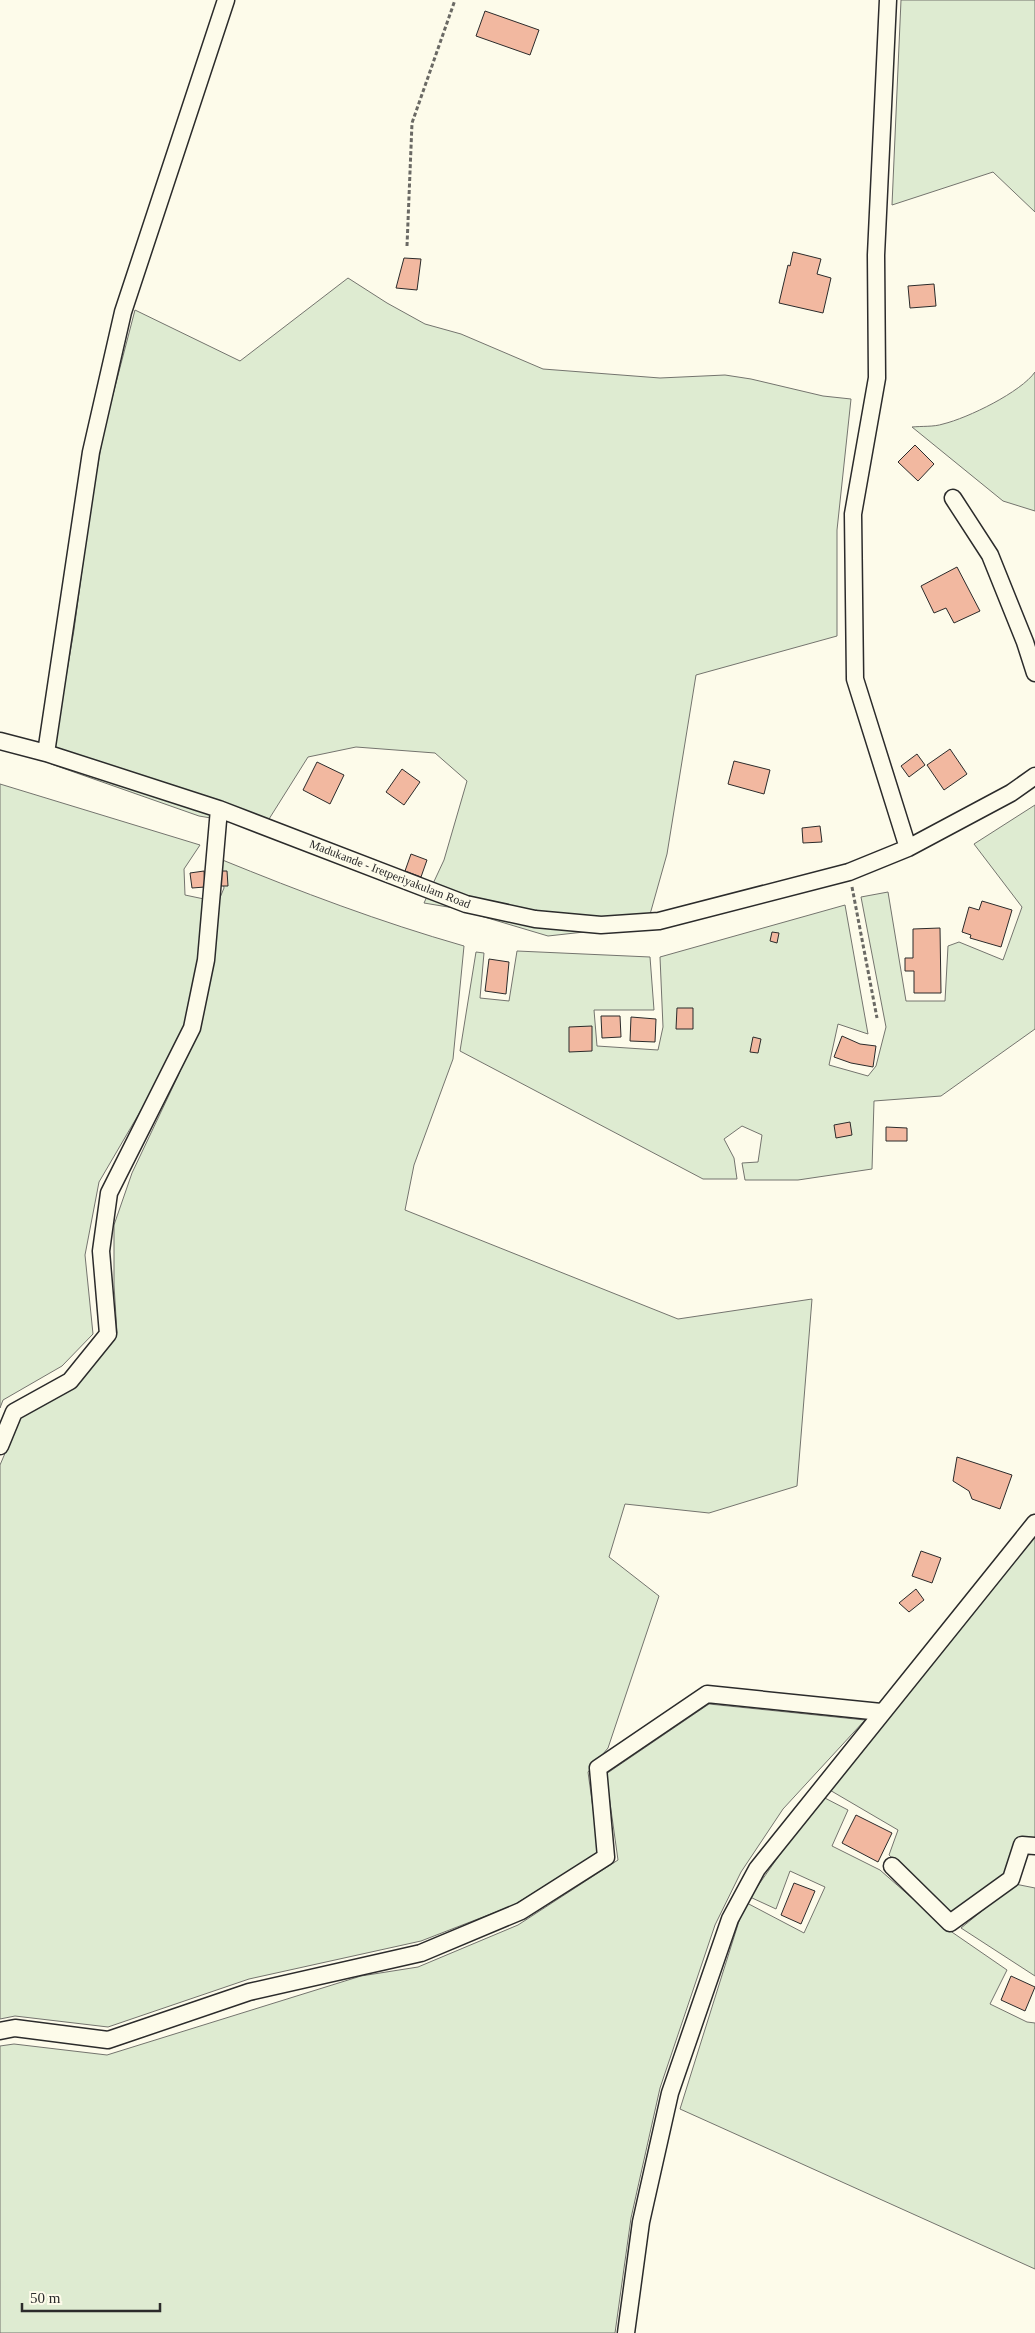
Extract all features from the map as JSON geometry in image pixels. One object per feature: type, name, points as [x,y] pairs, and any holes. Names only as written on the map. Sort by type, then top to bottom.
[{"type":"street","points":[[46,753],[91,452],[123,312],[226,0]]},
{"type":"street","points":[[888,0],[876,255],[877,378],[853,514],[855,679],[908,848]]},
{"type":"street","points":[[953,498],[990,555],[1025,642],[1035,673]]},
{"type":"street","name":"Madukande - Iretperiyakulam Road","points":[[0,741],[46,753],[219,809],[466,904],[535,919],[601,925],[660,921],[849,872],[908,848],[1010,793],[1035,776]]},
{"type":"street","points":[[0,1446],[14,1412],[70,1382],[108,1334],[101,1251],[109,1193],[192,1028],[206,960],[219,809]]},
{"type":"street","points":[[626,2333],[641,2222],[670,2092],[730,1919],[757,1870],[881,1712],[1035,1522]]},
{"type":"street","points":[[0,2031],[15,2028],[108,2040],[249,1992],[421,1953],[521,1911],[606,1857],[598,1768],[707,1694],[881,1712]]},
{"type":"street","points":[[892,1866],[950,1923],[1011,1879],[1022,1845],[1035,1846]]},
{"type":"path","points":[[407,246],[412,123],[455,0]]},
{"type":"path","points":[[849,872],[877,1018]]},
{"type":"green space","points":[[901,0],[1035,0],[1035,212],[993,172],[892,205]]},
{"type":"green space","points":[[348,278],[425,324],[461,334],[543,369],[660,378],[725,375],[751,379],[823,396],[851,399],[837,530],[837,636],[696,675],[667,854],[647,925],[548,936],[454,908],[424,903],[444,860],[467,781],[435,753],[356,747],[308,757],[264,827],[199,816],[51,764],[74,630],[90,510],[104,429],[135,310],[240,361]]},
{"type":"green space","points":[[1035,372],[1035,511],[1003,501],[912,427],[939,425],[966,416],[1006,396],[1028,380]]},
{"type":"green space","points":[[0,784],[200,845],[184,869],[185,895],[204,899],[204,959],[189,1028],[99,1182],[85,1255],[93,1334],[62,1366],[3,1400],[0,1408]]},
{"type":"green space","points":[[1035,805],[1035,1029],[941,1096],[874,1101],[872,1169],[798,1180],[745,1180],[742,1163],[758,1162],[762,1135],[742,1126],[724,1139],[734,1158],[737,1179],[703,1179],[460,1051],[476,952],[484,953],[480,998],[509,1001],[517,951],[650,957],[654,1010],[594,1010],[597,1046],[658,1050],[663,1027],[660,957],[845,905],[868,1034],[838,1024],[829,1065],[868,1076],[876,1066],[886,1027],[861,897],[888,892],[906,1001],[945,1001],[948,946],[959,942],[1003,960],[1022,907],[974,844]]},
{"type":"green space","points":[[220,859],[341,906],[464,946],[453,1059],[414,1165],[405,1210],[678,1319],[812,1299],[797,1486],[709,1513],[625,1504],[609,1557],[659,1596],[608,1748],[588,1772],[599,1852],[514,1905],[421,1941],[249,1979],[108,2027],[15,2016],[0,2019],[0,1465],[21,1416],[77,1384],[117,1333],[114,1285],[114,1225],[132,1173],[178,1076],[196,1030],[212,917],[224,888]]},
{"type":"green space","points":[[1035,1536],[1035,1841],[1005,1874],[952,1913],[889,1855],[898,1830],[828,1789]]},
{"type":"green space","points":[[709,1704],[865,1720],[783,1809],[741,1872],[715,1925],[660,2088],[631,2218],[615,2333],[0,2333],[0,2046],[14,2044],[107,2055],[361,1976],[418,1967],[518,1925],[618,1860],[606,1774]]},
{"type":"green space","points":[[821,1796],[848,1810],[832,1846],[880,1870],[946,1928],[1007,1970],[990,2004],[1027,2022],[1035,2023],[1035,2269],[680,2109],[745,1902],[804,1933],[825,1887],[790,1871],[776,1909],[750,1897]]},
{"type":"green space","points":[[1015,1884],[1035,1888],[1035,1976],[961,1928]]},
{"type":"building","points":[[485,11],[539,30],[530,55],[476,36]]},
{"type":"building","points":[[793,252],[821,259],[817,274],[831,278],[823,313],[779,303]]},
{"type":"building","points":[[404,258],[421,259],[417,290],[396,288]]},
{"type":"building","points":[[934,284],[936,306],[910,308],[908,286]]},
{"type":"building","points":[[915,445],[934,464],[918,481],[898,462]]},
{"type":"building","points":[[957,567],[980,611],[954,623],[946,608],[934,613],[921,586]]},
{"type":"building","points":[[950,749],[967,774],[944,790],[927,765]]},
{"type":"building","points":[[917,754],[925,765],[909,777],[901,766]]},
{"type":"building","points":[[734,761],[770,770],[764,794],[728,784]]},
{"type":"building","points":[[317,762],[344,775],[330,804],[303,790]]},
{"type":"building","points":[[402,769],[420,782],[404,805],[386,792]]},
{"type":"building","points":[[820,826],[822,842],[803,843],[802,828]]},
{"type":"building","points":[[411,854],[427,860],[421,877],[405,871]]},
{"type":"building","points":[[204,871],[205,887],[192,888],[190,873]]},
{"type":"building","points":[[220,871],[227,871],[228,886],[220,886]]},
{"type":"building","points":[[982,901],[1012,910],[1001,947],[970,938],[971,935],[962,932],[969,907],[979,910]]},
{"type":"building","points":[[940,928],[941,993],[914,993],[914,971],[905,971],[905,958],[913,958],[913,929]]},
{"type":"building","points":[[772,932],[779,933],[777,943],[770,941]]},
{"type":"building","points":[[489,959],[509,962],[506,994],[485,991]]},
{"type":"building","points":[[677,1008],[693,1008],[693,1029],[676,1029]]},
{"type":"building","points":[[601,1016],[620,1016],[621,1037],[602,1038]]},
{"type":"building","points":[[631,1017],[656,1019],[655,1042],[630,1041]]},
{"type":"building","points":[[592,1026],[592,1051],[569,1052],[569,1027]]},
{"type":"building","points":[[842,1036],[860,1044],[876,1046],[873,1067],[851,1063],[834,1057]]},
{"type":"building","points":[[753,1037],[761,1039],[758,1053],[750,1052]]},
{"type":"building","points":[[850,1122],[852,1135],[836,1138],[834,1125]]},
{"type":"building","points":[[886,1127],[907,1128],[907,1141],[886,1141]]},
{"type":"building","points":[[957,1457],[1012,1475],[1000,1509],[972,1499],[969,1491],[953,1481]]},
{"type":"building","points":[[921,1551],[941,1558],[932,1583],[912,1576]]},
{"type":"building","points":[[916,1589],[924,1600],[909,1612],[899,1603]]},
{"type":"building","points":[[856,1815],[892,1833],[878,1862],[842,1843]]},
{"type":"building","points":[[794,1883],[815,1891],[801,1924],[781,1915]]},
{"type":"building","points":[[1011,1976],[1035,1987],[1025,2011],[1001,2000]]}]
